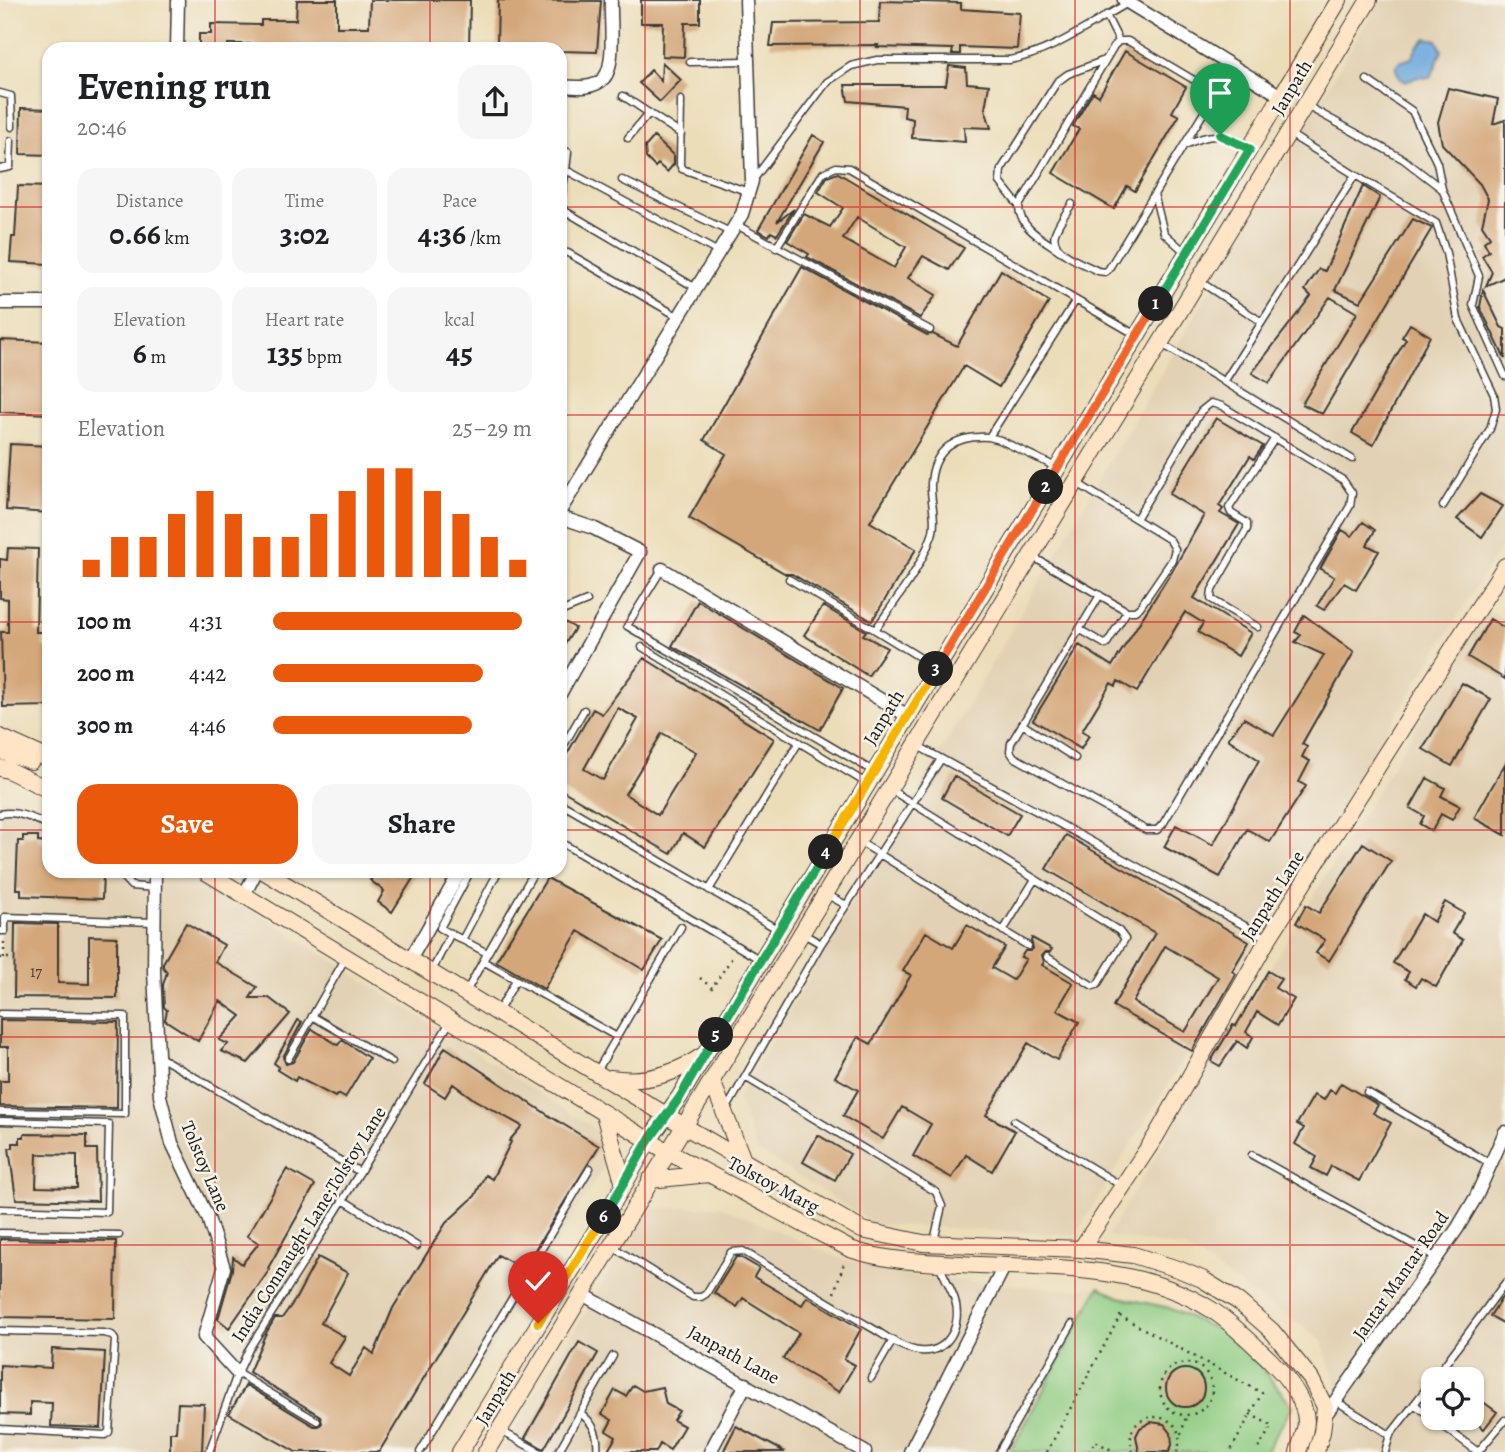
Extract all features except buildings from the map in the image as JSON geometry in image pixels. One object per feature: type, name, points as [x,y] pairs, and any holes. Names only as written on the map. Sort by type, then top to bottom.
[{"type":"main road","name":"Janpath","points":[[460,1452],[649,1140],[668,1115],[1339,0]]},
{"type":"main road","name":"Janpath","points":[[486,1452],[1369,0]]},
{"type":"main road","name":"Janpath Lane","points":[[1081,1249],[1156,1136],[1269,939],[1505,566]]},
{"type":"main road","points":[[0,737],[42,756]]},
{"type":"main road","points":[[0,751],[42,766]]},
{"type":"main road","points":[[0,768],[42,787]]},
{"type":"main road","name":"Tolstoy Marg","points":[[215,878],[668,1152],[850,1249],[891,1258],[939,1263],[1070,1268],[1122,1274],[1167,1288],[1211,1310],[1275,1365],[1300,1398],[1306,1420]]},
{"type":"main road","name":"Tolstoy Marg","points":[[275,878],[684,1126],[862,1230],[892,1238],[934,1243],[1081,1249],[1133,1255],[1202,1279],[1231,1296],[1272,1331],[1301,1365],[1321,1396],[1325,1407],[1324,1417]]},
{"type":"main road","points":[[600,1075],[634,1080],[664,1075],[704,1055]]},
{"type":"main road","points":[[712,1081],[743,1160]]},
{"type":"main road","points":[[604,1114],[624,1185]]},
{"type":"main road","points":[[650,1180],[709,1174]]},
{"type":"main road","points":[[1316,1452],[1324,1417]]},
{"type":"main road","points":[[1298,1452],[1306,1420]]},
{"type":"street","points":[[177,42],[178,0]]},
{"type":"street","points":[[567,87],[579,88],[596,84],[604,78],[610,65],[611,0]]},
{"type":"street","points":[[567,498],[741,214],[750,187],[746,0]]},
{"type":"street","points":[[1126,1],[1281,96]]},
{"type":"street","points":[[0,303],[42,303]]},
{"type":"street","points":[[567,512],[640,552],[567,682]]},
{"type":"street","points":[[663,569],[908,716]]},
{"type":"street","name":"Tolstoy Lane","points":[[155,878],[160,1096],[172,1143],[208,1218],[224,1268],[204,1338],[237,1373]]},
{"type":"street","points":[[244,895],[253,878]]},
{"type":"street","points":[[411,958],[457,878]]},
{"type":"street","name":"Jantar Mantar Road","points":[[1324,1417],[1464,1218],[1491,1164],[1503,1147],[1505,1132]]},
{"type":"street","points":[[910,1452],[1004,1267]]},
{"type":"street","name":"Janpath Lane","points":[[582,1294],[865,1452]]},
{"type":"street","points":[[710,1452],[746,1384]]},
{"type":"street","points":[[1306,1420],[1324,1417]]},
{"type":"lane","points":[[681,100],[682,169],[750,187],[827,82],[851,66],[877,61],[1025,58],[1106,15],[1126,1]]},
{"type":"lane","points":[[1106,15],[1119,41]]},
{"type":"lane","points":[[1119,41],[1128,41],[1204,86],[1210,94],[1209,104],[1105,272],[1060,251],[1024,225],[1019,206],[1105,60],[1119,41]]},
{"type":"lane","points":[[1019,206],[1000,182],[1001,170],[1057,82],[1068,74],[1105,60]]},
{"type":"lane","points":[[690,62],[747,61]]},
{"type":"lane","points":[[1367,80],[1412,111],[1437,163],[1442,189],[1479,276],[1473,305],[1505,376]]},
{"type":"lane","points":[[0,93],[12,96],[12,127]]},
{"type":"lane","points":[[623,96],[681,134]]},
{"type":"lane","points":[[1305,105],[1404,159],[1442,189]]},
{"type":"lane","points":[[628,138],[649,113]]},
{"type":"lane","points":[[1288,133],[1436,223],[1446,253],[1458,319],[1494,395],[1496,409],[1490,429],[1443,506]]},
{"type":"lane","points":[[1184,146],[1205,136],[1220,135],[1250,149]]},
{"type":"lane","points":[[0,169],[10,167],[12,141]]},
{"type":"lane","points":[[567,161],[568,152]]},
{"type":"lane","points":[[776,248],[823,173],[836,167],[849,168],[1137,335]]},
{"type":"lane","points":[[567,171],[718,252]]},
{"type":"lane","points":[[1224,382],[1355,175]]},
{"type":"lane","points":[[622,180],[776,248],[930,330]]},
{"type":"lane","points":[[1154,194],[1164,233],[1187,253]]},
{"type":"lane","points":[[1060,251],[1054,241],[1055,234],[1072,204]]},
{"type":"lane","points":[[567,210],[696,288]]},
{"type":"lane","points":[[567,253],[679,317]]},
{"type":"lane","points":[[1198,281],[1262,322]]},
{"type":"lane","points":[[989,437],[1076,300]]},
{"type":"lane","points":[[1160,343],[1352,459]]},
{"type":"lane","points":[[1100,595],[1011,743],[1010,751],[1014,757],[1146,830],[1157,830],[1350,506],[1352,493],[1343,480],[1222,406],[1211,403],[1201,411],[1136,519]]},
{"type":"lane","points":[[875,631],[925,555],[933,534],[931,482],[937,463],[950,443],[970,436],[989,437],[1058,468]]},
{"type":"lane","points":[[1258,627],[1211,599],[1213,590],[1247,529],[1247,523],[1231,513],[1229,508],[1275,438]]},
{"type":"lane","points":[[1031,556],[1127,611],[1135,611],[1140,607],[1172,559],[1175,550],[1170,540],[1076,482]]},
{"type":"lane","points":[[663,569],[627,626],[871,778]]},
{"type":"lane","points":[[789,579],[937,668]]},
{"type":"lane","points":[[567,609],[586,601]]},
{"type":"lane","points":[[1079,629],[1106,645],[1127,611]]},
{"type":"lane","points":[[642,647],[799,743],[871,778]]},
{"type":"lane","points":[[567,740],[584,710]]},
{"type":"lane","points":[[1022,724],[1075,758]]},
{"type":"lane","points":[[709,890],[799,743]]},
{"type":"lane","points":[[916,745],[1269,939]]},
{"type":"lane","points":[[725,1112],[821,944],[941,759]]},
{"type":"lane","points":[[889,789],[1119,931],[1125,939],[1097,985],[1093,986],[1047,957]]},
{"type":"lane","points":[[567,807],[779,930]]},
{"type":"lane","points":[[0,814],[7,812],[42,822]]},
{"type":"lane","points":[[858,841],[1028,946]]},
{"type":"lane","points":[[567,846],[761,960]]},
{"type":"lane","points":[[123,878],[131,887],[155,888]]},
{"type":"lane","points":[[467,878],[440,928],[487,953]]},
{"type":"lane","points":[[462,940],[495,878]]},
{"type":"lane","points":[[466,992],[531,878]]},
{"type":"lane","points":[[1003,931],[1035,879]]},
{"type":"lane","points":[[826,894],[846,905]]},
{"type":"lane","points":[[2,931],[5,917],[154,922]]},
{"type":"lane","points":[[600,1075],[617,1037],[681,927]]},
{"type":"lane","points":[[432,971],[451,933]]},
{"type":"lane","points":[[802,933],[821,944]]},
{"type":"lane","points":[[288,1059],[346,957]]},
{"type":"lane","points":[[483,961],[617,1037]]},
{"type":"lane","points":[[498,1012],[516,980]]},
{"type":"lane","points":[[0,1014],[125,1016],[125,1114],[0,1112]]},
{"type":"lane","points":[[312,1016],[393,1062]]},
{"type":"lane","name":"India Connaught Lane;Tolstoy Lane","points":[[209,1452],[237,1373],[249,1349],[343,1200],[451,1020]]},
{"type":"lane","points":[[157,1055],[359,1172]]},
{"type":"lane","points":[[745,1077],[936,1192],[942,1206],[934,1243]]},
{"type":"lane","points":[[1367,1092],[1491,1164]]},
{"type":"lane","points":[[0,1121],[109,1124],[107,1212],[0,1209]]},
{"type":"lane","points":[[1014,1121],[1123,1187]]},
{"type":"lane","points":[[1252,1155],[1437,1258]]},
{"type":"lane","points":[[420,1452],[590,1168]]},
{"type":"lane","points":[[343,1200],[417,1246]]},
{"type":"lane","points":[[0,1233],[119,1235]]},
{"type":"lane","points":[[611,1246],[693,1297],[706,1294],[731,1252],[743,1251],[831,1305],[919,1352],[932,1351],[945,1345],[954,1332],[957,1317],[955,1301],[939,1263]]},
{"type":"lane","points":[[531,1268],[561,1286]]},
{"type":"lane","points":[[1443,1367],[1505,1283]]},
{"type":"lane","points":[[999,1452],[1072,1324]]},
{"type":"lane","points":[[0,1331],[104,1333],[112,1335],[115,1340],[109,1432],[105,1435],[0,1429]]},
{"type":"lane","points":[[871,1378],[893,1340]]},
{"type":"lane","points":[[558,1452],[613,1356]]},
{"type":"lane","points":[[237,1373],[317,1421]]},
{"type":"lane","points":[[1385,1452],[1390,1435],[1421,1395]]},
{"type":"lane","points":[[1336,1401],[1390,1435]]},
{"type":"lane","points":[[1414,1404],[1478,1452],[1505,1420]]},
{"type":"lane","points":[[580,1413],[594,1428],[598,1438],[597,1452]]},
{"type":"lane","points":[[499,1430],[539,1452]]},
{"type":"path","points":[[2,931],[2,958],[15,958]]},
{"type":"path","points":[[700,978],[712,988],[738,947]]},
{"type":"path","points":[[831,1305],[845,1260]]},
{"type":"path","points":[[1046,1452],[1120,1316],[1262,1393],[1230,1452]]},
{"type":"path","points":[[1194,1364],[1202,1368],[1209,1377],[1212,1394],[1203,1409],[1187,1414],[1176,1412],[1163,1399],[1162,1382],[1165,1374],[1176,1365],[1194,1364]]},
{"type":"path","points":[[1172,1423],[1176,1412]]},
{"type":"path","points":[[1177,1452],[1187,1414]]},
{"type":"path","points":[[1250,1414],[1272,1426],[1256,1452]]},
{"type":"path","points":[[1133,1452],[1131,1436],[1140,1422],[1156,1416],[1172,1423],[1180,1438]]},
{"type":"path","points":[[1089,1452],[1095,1441],[1115,1452]]},
{"type":"shaded area","points":[[1379,0],[1505,0],[1505,540],[1075,1235],[874,1224],[756,1150],[738,1098]]},
{"type":"shaded area","points":[[1487,610],[1505,621],[1505,1452],[1327,1452],[1343,1405],[1321,1339],[1185,1248],[1107,1236]]},
{"type":"shaded area","points":[[0,799],[15,799],[42,809],[42,878],[182,878],[221,889],[598,1131],[606,1164],[426,1452],[0,1452]]},
{"type":"shaded area","points":[[720,1206],[845,1260],[910,1276],[1058,1289],[1099,1287],[1010,1452],[501,1452],[622,1251],[651,1209]]},
{"type":"green space","points":[[1099,1287],[1119,1297],[1169,1308],[1220,1331],[1260,1366],[1293,1406],[1265,1452],[1010,1452]]},
{"type":"water","points":[[1426,38],[1437,40],[1442,51],[1435,69],[1429,78],[1417,77],[1406,82],[1400,79],[1396,68],[1399,62],[1412,58],[1418,45]]},
{"type":"route","points":[[538,1323],[649,1140],[680,1097],[1250,149],[1220,135]]}]
